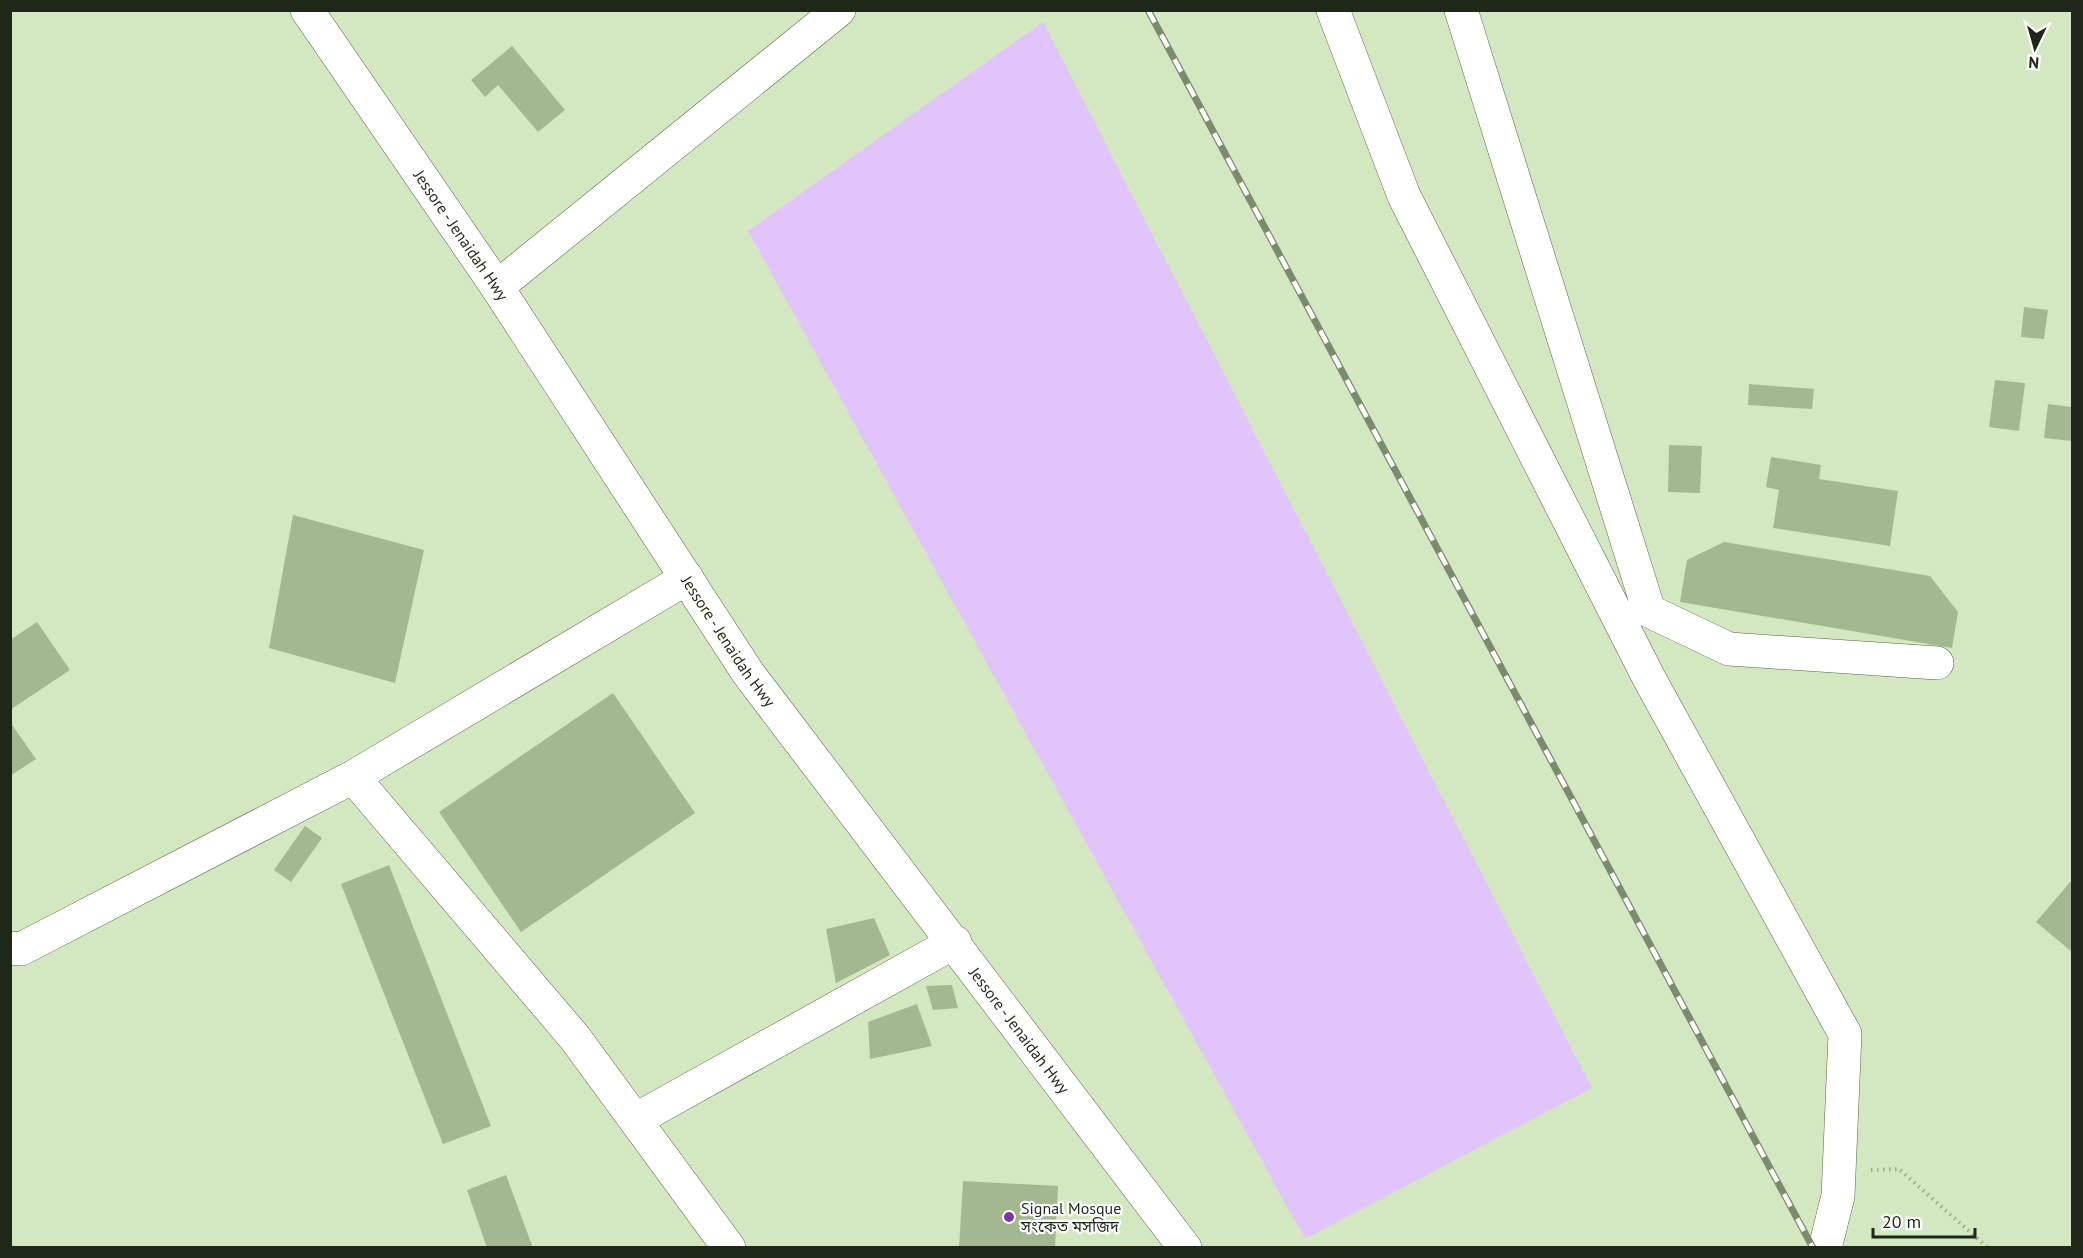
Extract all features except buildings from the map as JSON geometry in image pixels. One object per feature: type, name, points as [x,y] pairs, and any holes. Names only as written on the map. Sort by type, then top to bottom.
[{"type":"main road","name":"Jessore - Jenaidah Hwy","points":[[307,10],[497,287],[748,673],[955,942],[1185,1248]]},
{"type":"main road","points":[[497,287],[839,10]]},
{"type":"main road","points":[[1333,10],[1404,196],[1650,680],[1845,1034],[1838,1196],[1825,1248]]},
{"type":"main road","points":[[1461,10],[1649,611],[1729,649],[1936,663]]},
{"type":"main road","points":[[10,948],[21,949],[353,777],[687,578]]},
{"type":"main road","points":[[353,777],[575,1038],[729,1248]]},
{"type":"main road","points":[[635,1120],[955,942]]},
{"type":"path","points":[[1838,1196],[1858,1170],[1899,1169],[1988,1248]]},
{"type":"shaded area","points":[[1043,22],[1592,1088],[1305,1239],[748,231]]},
{"type":"railway","points":[[1148,10],[1813,1248]]},
{"type":"place","name":"Signal Mosque সংকেত মসজিদ","points":[[1009,1217]]}]
